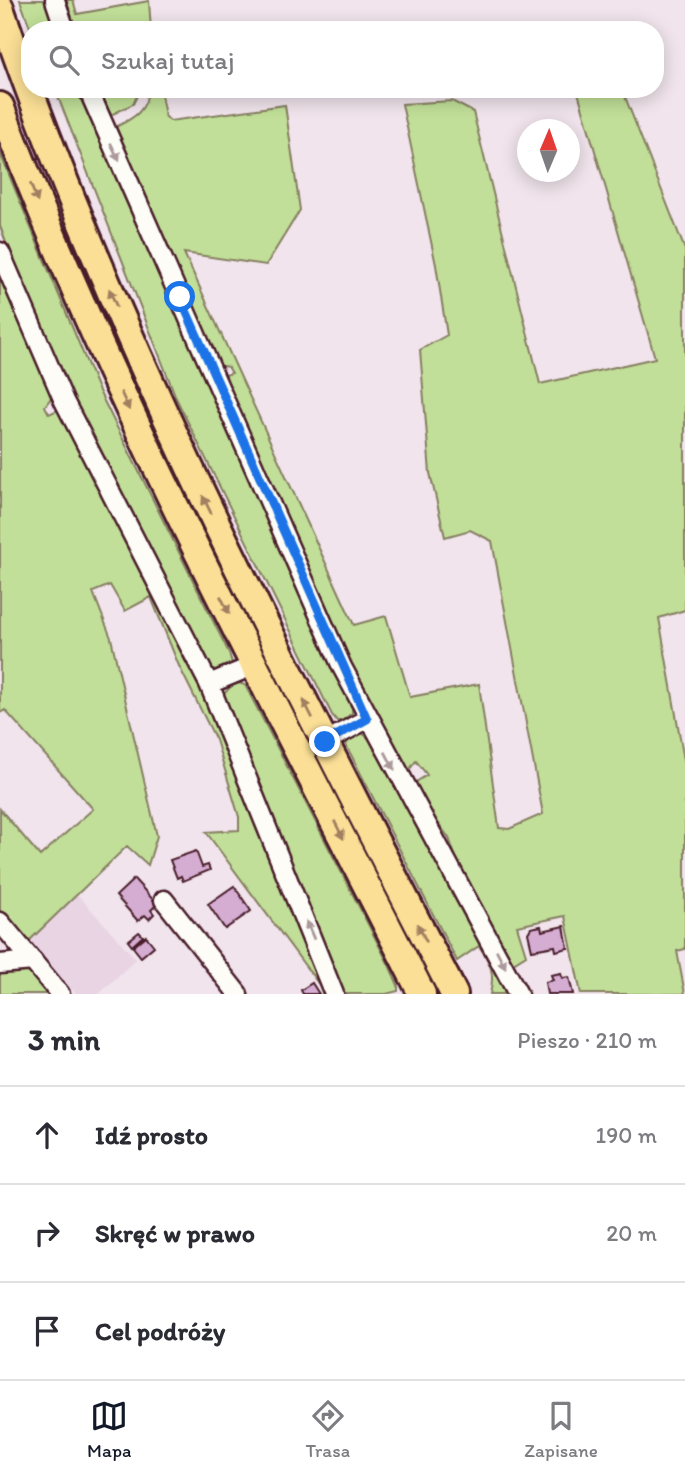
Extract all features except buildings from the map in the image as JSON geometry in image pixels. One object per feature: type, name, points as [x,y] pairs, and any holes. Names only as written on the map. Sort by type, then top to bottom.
[{"type":"highway","points":[[0,8],[21,64]]},
{"type":"highway","points":[[34,98],[74,204],[161,407],[325,742],[454,994]]},
{"type":"highway","points":[[0,106],[50,234],[107,365],[422,994]]},
{"type":"street","points":[[55,0],[62,21]]},
{"type":"street","points":[[92,98],[367,719],[490,937],[518,994]]},
{"type":"street","points":[[0,252],[64,401],[209,684],[334,994]]},
{"type":"street","points":[[209,684],[255,665]]},
{"type":"street","points":[[325,742],[367,719]]},
{"type":"street","points":[[164,900],[238,994]]},
{"type":"street","points":[[0,922],[60,994]]},
{"type":"street","points":[[0,964],[33,961]]},
{"type":"shaded area","points":[[76,893],[136,959],[99,994],[76,994],[29,941]]},
{"type":"green space","points":[[20,0],[47,0],[54,21],[28,21]]},
{"type":"green space","points":[[62,0],[73,0],[77,14],[149,1],[150,21],[69,21]]},
{"type":"green space","points":[[59,98],[84,98],[352,708],[352,713],[342,721],[337,721],[332,715],[177,400]]},
{"type":"green space","points":[[99,98],[136,98],[133,104],[107,117]]},
{"type":"green space","points":[[147,98],[162,98],[165,116],[170,121],[285,105],[300,210],[266,265],[184,253],[354,625],[386,616],[410,697],[479,684],[499,828],[509,829],[543,814],[492,541],[470,530],[445,537],[430,473],[420,350],[447,335],[436,265],[402,104],[452,101],[473,112],[540,384],[655,358],[580,98],[626,98],[685,250],[685,610],[659,618],[685,766],[685,949],[677,951],[685,994],[581,994],[565,916],[517,926],[526,955],[513,963],[460,870],[449,838],[416,792],[416,782],[427,775],[416,761],[407,773],[377,722],[223,380],[225,375],[232,373],[228,367],[217,365],[112,129],[137,114]]},
{"type":"green space","points":[[0,153],[97,387],[229,653],[232,663],[228,670],[219,674],[209,668],[50,354],[0,226]]},
{"type":"green space","points":[[0,277],[6,283],[53,395],[45,406],[49,414],[60,409],[157,596],[185,661],[196,672],[326,994],[206,832],[239,830],[239,817],[216,740],[179,666],[151,597],[125,611],[110,585],[93,592],[111,638],[157,836],[148,865],[127,846],[29,941],[0,911],[0,809],[40,856],[93,809],[5,710],[0,713]]},
{"type":"green space","points":[[235,682],[245,685],[389,965],[398,991],[386,994],[342,994],[222,696]]},
{"type":"green space","points":[[362,733],[376,744],[509,994],[490,994],[491,969],[479,946],[457,961],[346,745],[352,734]]},
{"type":"green space","points":[[29,967],[49,994],[0,994],[0,969]]},
{"type":"route","points":[[180,297],[367,719],[325,742]]}]
